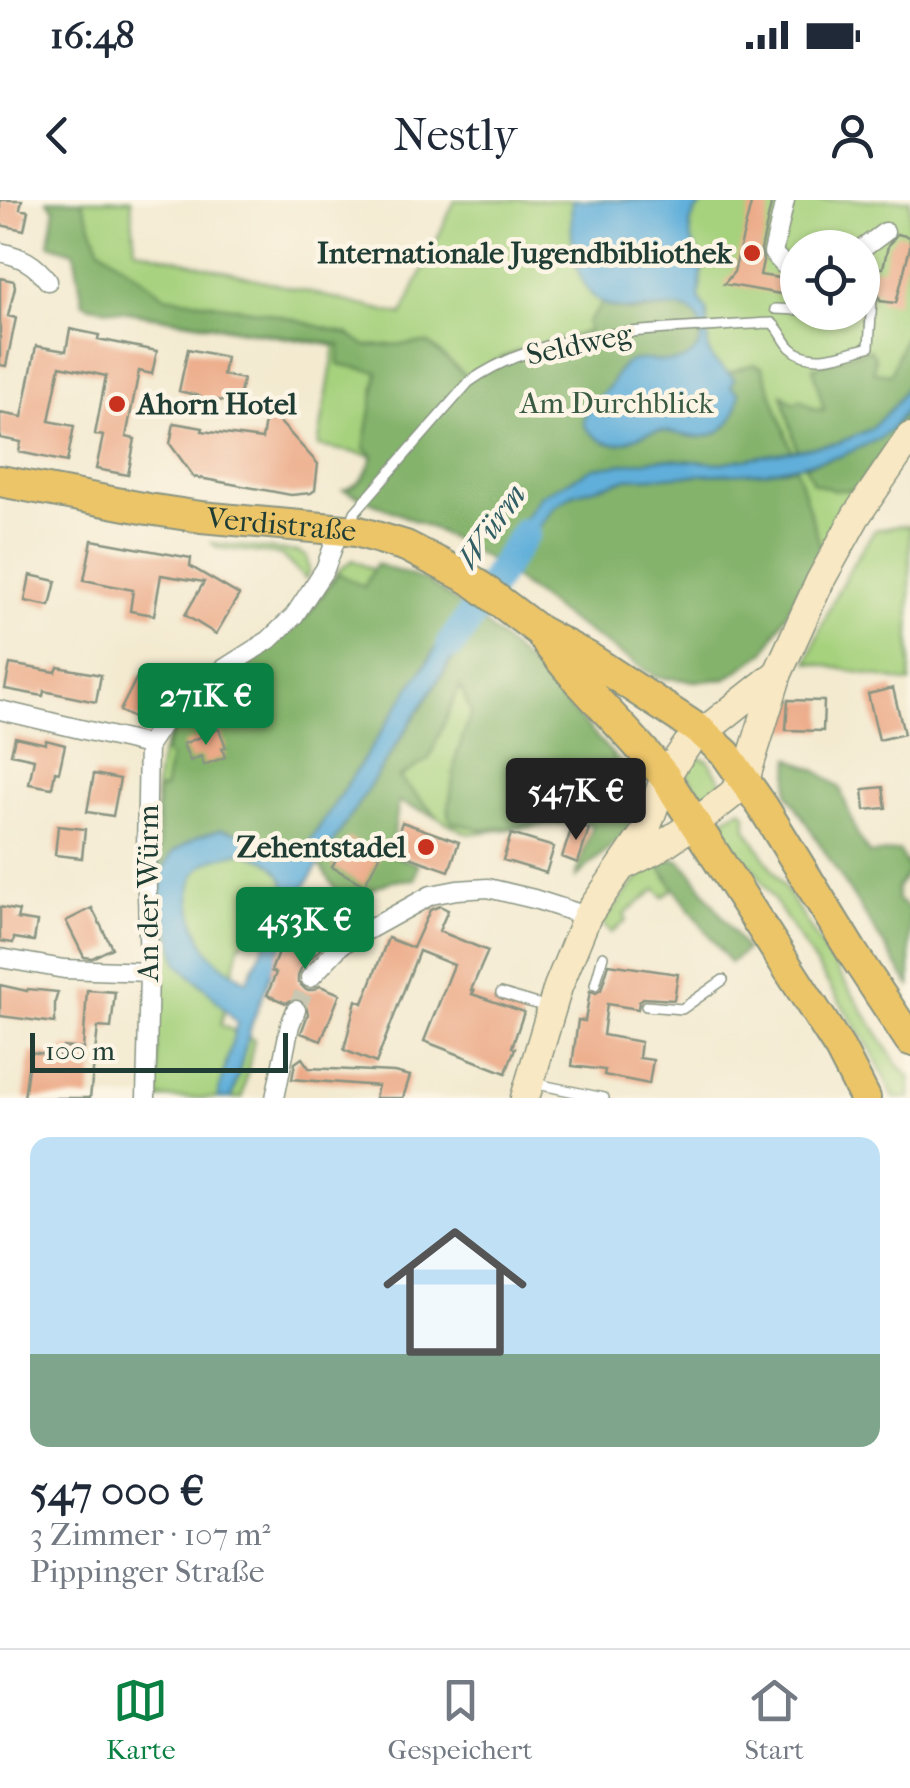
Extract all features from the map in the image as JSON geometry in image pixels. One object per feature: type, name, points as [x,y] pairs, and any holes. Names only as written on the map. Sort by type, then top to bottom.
[{"type":"main road","points":[[625,865],[694,823],[745,780],[778,673],[834,554],[910,437]]},
{"type":"main road","name":"Verdistraße","points":[[0,482],[183,514],[376,535],[470,579],[539,632],[589,658],[702,732],[726,754],[910,1040]]},
{"type":"main road","name":"Verdistraße","points":[[539,632],[567,670],[665,776],[840,1049],[865,1098]]},
{"type":"main road","points":[[527,1090],[558,986],[587,916],[644,834],[665,776],[687,745],[778,673]]},
{"type":"street","points":[[780,262],[772,253],[785,200]]},
{"type":"street","points":[[880,234],[885,232]]},
{"type":"street","points":[[0,252],[22,257],[37,266],[48,281]]},
{"type":"street","points":[[0,710],[148,745],[173,707],[268,640],[294,616],[325,569],[344,529]]},
{"type":"street","name":"An der Würm","points":[[146,1098],[148,745]]},
{"type":"street","points":[[310,978],[341,945],[431,896],[457,890],[488,888],[587,916]]},
{"type":"street","points":[[0,958],[64,968],[149,972]]},
{"type":"street","points":[[275,1098],[296,1010]]},
{"type":"lane","points":[[775,310],[780,310]]},
{"type":"lane","name":"Seldweg","points":[[344,529],[468,382],[522,353],[602,334],[774,324],[796,352],[817,359],[869,347],[868,330]]},
{"type":"lane","points":[[596,986],[604,956]]},
{"type":"lane","points":[[646,1006],[682,1009],[723,980]]},
{"type":"lane","points":[[500,993],[552,1009]]},
{"type":"lane","points":[[527,1090],[604,1098]]},
{"type":"green space","name":"Am Durchblick","points":[[47,200],[131,200],[135,249],[402,315],[455,200],[910,200],[910,415],[856,490],[765,652],[726,679],[656,677],[568,619],[481,554],[344,490],[363,477],[373,456],[318,446],[335,346],[91,306],[83,302],[74,252],[49,244],[55,209]]},
{"type":"green space","points":[[47,200],[82,200],[99,247],[165,296],[264,312],[348,334],[366,346],[428,343],[469,378],[511,354],[588,332],[587,323],[601,303],[629,311],[691,311],[698,316],[701,326],[700,344],[694,353],[676,362],[642,360],[620,368],[588,410],[585,427],[613,444],[656,431],[695,437],[714,434],[727,426],[738,403],[739,393],[731,387],[734,378],[728,373],[753,364],[762,367],[792,451],[721,463],[662,459],[541,495],[493,562],[434,529],[344,490],[363,477],[373,456],[364,447],[378,372],[338,364],[340,345],[83,302],[74,252],[49,244],[55,209]]},
{"type":"green space","points":[[910,333],[910,381],[894,406],[871,429],[838,443],[797,450],[782,394],[793,403],[801,400],[814,409],[824,410],[813,367],[870,349],[875,357],[874,372],[891,374],[904,338]]},
{"type":"green space","points":[[910,404],[910,415],[856,490],[833,490],[813,483],[805,465],[841,456],[891,430]]},
{"type":"green space","points":[[796,467],[822,551],[765,652],[726,679],[656,677],[568,619],[506,570],[554,507],[573,494],[631,478]]},
{"type":"green space","points":[[910,526],[910,683],[808,662],[855,560],[875,530]]},
{"type":"green space","points":[[212,543],[298,552],[307,557],[309,572],[305,579],[281,555],[218,548]]},
{"type":"green space","points":[[353,560],[373,570],[376,565],[427,583],[529,668],[627,769],[636,787],[639,809],[629,805],[580,822],[468,834],[375,784],[239,946],[221,1025],[254,1040],[242,1098],[158,1098],[156,787],[165,744],[189,707],[308,614],[338,571]]},
{"type":"green space","points":[[376,564],[427,581],[463,607],[305,849],[286,851],[248,835],[173,852],[161,874],[157,790],[164,789],[170,758],[164,753],[176,724],[205,695],[307,616],[338,573],[364,587]]},
{"type":"green space","points":[[479,619],[531,666],[611,753],[632,808],[639,809],[636,818],[575,879],[593,825],[572,819],[484,830],[452,822],[448,815],[456,757],[471,713],[460,686],[429,759],[399,778],[438,817],[399,802],[390,854],[418,864],[415,879],[391,881],[344,902],[319,864]]},
{"type":"green space","points":[[790,758],[840,788],[869,854],[899,851],[910,870],[897,888],[897,900],[910,909],[910,986],[788,794]]},
{"type":"green space","points":[[695,759],[708,760],[723,784],[711,797],[700,794],[685,772]]},
{"type":"green space","points":[[741,809],[746,814],[746,828],[898,1065],[910,1077],[910,1098],[894,1098],[871,1050],[751,864],[742,870],[715,825]]},
{"type":"green space","points":[[679,860],[688,868],[746,950],[730,963],[658,863]]},
{"type":"green space","points":[[658,863],[674,888],[663,897],[656,889],[624,915],[627,920],[611,933],[602,923],[634,883]]},
{"type":"water","points":[[572,200],[707,200],[690,224],[691,240],[701,260],[699,298],[707,311],[708,350],[713,360],[734,378],[731,387],[739,393],[733,418],[723,429],[698,437],[650,432],[617,444],[600,440],[585,427],[588,410],[623,366],[639,360],[680,361],[697,348],[701,331],[700,323],[689,311],[626,309],[604,304],[585,287],[574,254]]},
{"type":"water","points":[[910,381],[910,404],[891,430],[841,456],[765,472],[631,478],[573,494],[554,507],[506,570],[493,562],[541,495],[594,468],[662,459],[721,463],[838,443],[871,429],[894,406]]},
{"type":"water","points":[[463,607],[478,618],[303,889],[251,1026],[232,1098],[217,1098],[237,1023],[178,964],[161,899],[161,874],[173,852],[197,837],[221,829],[286,851],[305,849]],"holes":[[[240,852],[262,858],[285,883],[267,939],[247,981],[208,951],[191,904],[192,880],[197,871]]]},
{"type":"building","points":[[0,200],[22,200],[20,209],[28,211],[24,230],[0,225]]},
{"type":"building","points":[[752,200],[772,200],[760,275],[780,278],[780,294],[724,284],[734,272]]},
{"type":"building","points":[[897,234],[910,237],[896,303],[880,301],[880,268]]},
{"type":"building","points":[[0,278],[14,281],[15,287],[8,316],[16,318],[6,366],[0,365]]},
{"type":"building","points":[[70,329],[157,351],[152,374],[139,371],[126,437],[135,439],[128,475],[96,469],[103,436],[95,434],[106,376],[60,366],[49,421],[74,426],[67,462],[19,452],[21,442],[0,438],[0,413],[22,417],[36,346],[66,351]]},
{"type":"building","points":[[188,349],[226,357],[223,375],[243,379],[238,404],[218,400],[217,404],[179,391]]},
{"type":"building","points":[[267,408],[318,464],[315,490],[311,493],[291,495],[194,477],[170,444],[174,423],[262,439]]},
{"type":"building","points":[[92,540],[191,558],[190,566],[239,595],[216,634],[185,615],[204,582],[161,575],[154,615],[130,611],[133,590],[84,580]]},
{"type":"building","points":[[30,575],[56,581],[50,606],[25,601]]},
{"type":"building","points":[[10,664],[101,675],[96,702],[44,691],[43,696],[5,689]]},
{"type":"building","points":[[138,675],[158,685],[139,721],[120,711]]},
{"type":"building","points":[[893,688],[904,734],[879,740],[868,694]]},
{"type":"building","points":[[788,700],[824,701],[823,731],[786,730]]},
{"type":"building","points":[[219,729],[226,747],[222,748],[225,757],[204,765],[201,756],[190,761],[183,744]]},
{"type":"building","points":[[15,737],[65,745],[52,788],[29,784],[34,759],[11,754]]},
{"type":"building","points":[[94,774],[120,779],[113,816],[87,812]]},
{"type":"building","points":[[883,787],[886,808],[865,810],[863,789]]},
{"type":"building","name":"Zehentstadel","points":[[402,822],[459,842],[449,871],[392,851]]},
{"type":"building","points":[[573,824],[589,829],[578,863],[562,857]]},
{"type":"building","points":[[58,826],[85,829],[82,858],[55,855]]},
{"type":"building","points":[[511,834],[554,847],[546,873],[503,860]]},
{"type":"building","points":[[348,838],[380,856],[364,885],[332,867]]},
{"type":"building","points":[[306,905],[334,916],[320,949],[298,976],[306,990],[320,986],[340,994],[321,1041],[301,1033],[308,1014],[305,1002],[295,998],[286,1003],[267,995],[276,973],[271,971],[279,950],[284,952],[289,946]]},
{"type":"building","points":[[440,906],[448,910],[439,931],[488,951],[472,994],[524,1012],[506,1073],[424,1041],[454,965],[419,951],[376,1063],[344,1050],[356,1000],[363,1003],[388,938],[413,948],[430,910]]},
{"type":"building","points":[[0,907],[19,911],[17,919],[37,922],[34,941],[0,941]]},
{"type":"building","points":[[92,908],[112,948],[92,958],[84,957],[66,921]]},
{"type":"building","points":[[609,964],[678,974],[674,1000],[643,998],[638,1009],[607,1004],[603,1035],[641,1042],[639,1058],[653,1060],[649,1084],[604,1075],[605,1070],[572,1066],[578,1020],[585,1021],[590,991],[601,990]]},
{"type":"building","points":[[0,985],[58,992],[55,1023],[0,1016]]},
{"type":"building","points":[[87,990],[115,992],[111,1028],[98,1027],[90,1098],[24,1098],[30,1052],[62,1056],[63,1047],[83,1049]]},
{"type":"building","points":[[302,1058],[309,1068],[410,1076],[403,1098],[375,1098],[378,1086],[292,1079],[295,1063]]},
{"type":"waterway","name":"Würm","points":[[451,644],[525,533]]},
{"type":"tunnel","points":[[296,1010],[310,978]]},
{"type":"place","name":"Internationale Jugendbibliothek","points":[[752,253]]},
{"type":"place","name":"Ahorn Hotel","points":[[117,404]]},
{"type":"place","name":"Zehentstadel","points":[[426,847]]}]
